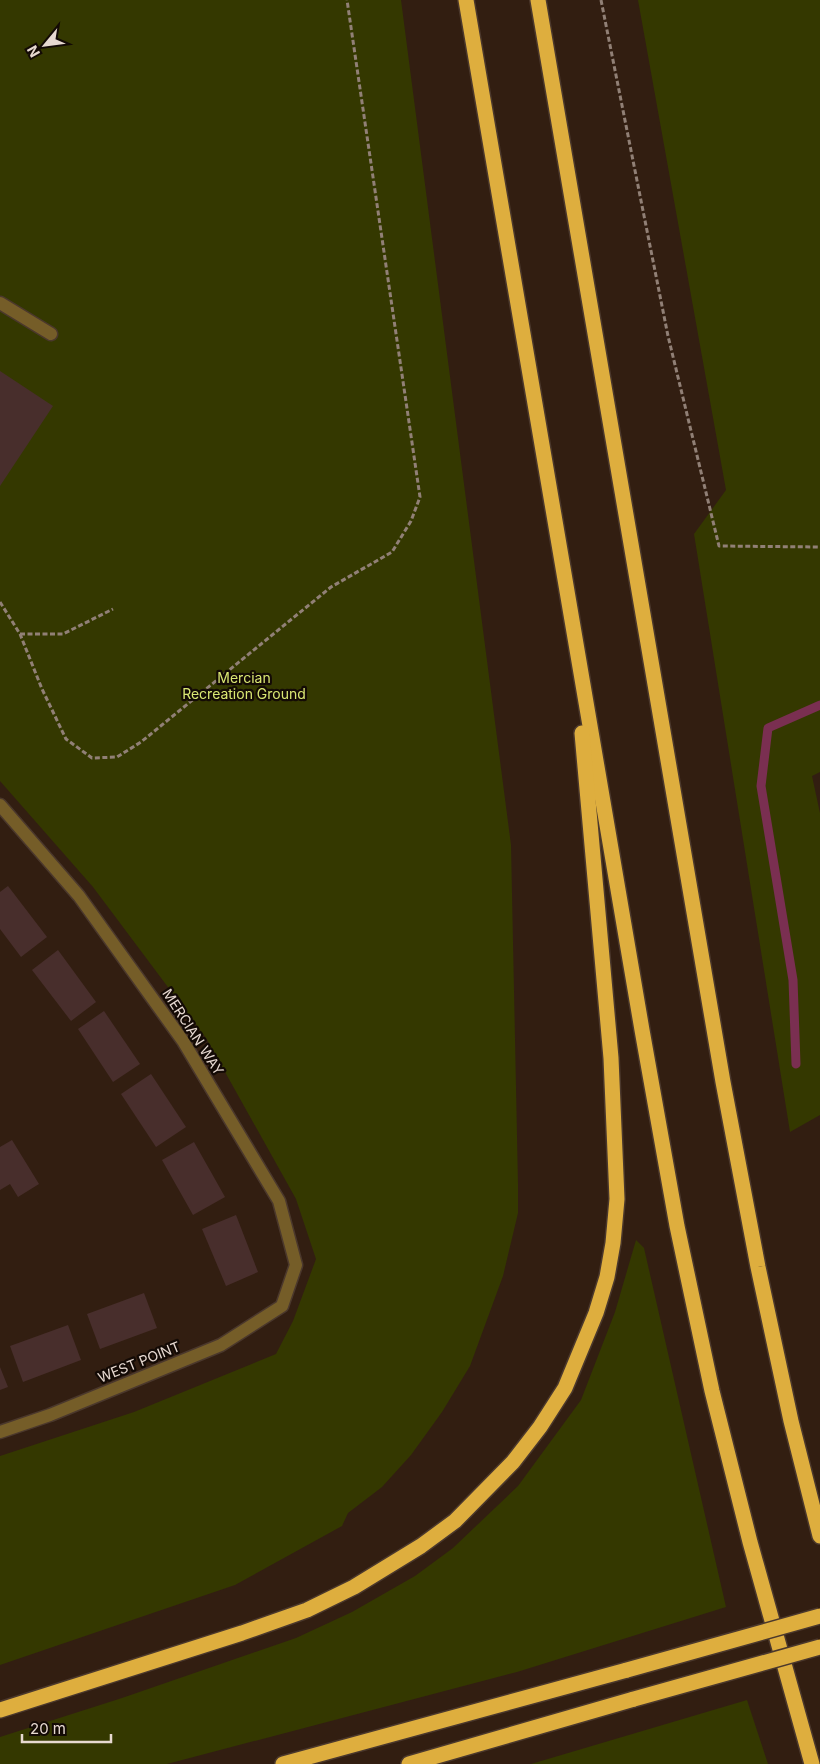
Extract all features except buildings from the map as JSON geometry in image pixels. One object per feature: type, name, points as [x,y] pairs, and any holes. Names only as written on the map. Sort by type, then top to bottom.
[{"type":"highway","points":[[466,0],[672,1196],[712,1392],[750,1542],[812,1764]]},
{"type":"highway","points":[[538,0],[723,1082],[758,1266],[785,1392],[820,1536]]},
{"type":"highway","points":[[0,1710],[242,1633],[307,1610],[354,1587],[421,1546],[455,1521],[514,1462],[540,1427],[565,1388],[596,1313],[604,1286],[613,1243],[617,1199],[611,1058],[572,622]]},
{"type":"highway","points":[[283,1764],[820,1616]]},
{"type":"highway","points":[[409,1764],[820,1647]]},
{"type":"street","points":[[0,303],[51,334]]},
{"type":"street","name":"MERCIAN WAY","points":[[0,805],[79,896],[183,1041],[279,1201],[296,1265],[282,1306]]},
{"type":"street","name":"WEST POINT","points":[[0,1432],[50,1415],[221,1345],[282,1306]]},
{"type":"path","points":[[0,602],[20,634],[42,688],[66,739],[92,758],[117,757],[141,742],[331,588],[392,552],[411,521],[420,497],[347,0]]},
{"type":"path","points":[[601,0],[668,336],[718,546],[820,548]]},
{"type":"path","points":[[20,634],[63,634],[112,609]]},
{"type":"green space","name":"Mercian Recreation Ground","points":[[0,0],[401,0],[511,845],[518,1213],[503,1276],[470,1366],[442,1412],[411,1455],[382,1487],[348,1513],[342,1526],[235,1585],[0,1665],[0,1456],[134,1412],[276,1354],[293,1321],[316,1259],[296,1199],[206,1038],[93,887],[0,781]]},
{"type":"green space","points":[[638,0],[820,0],[820,772],[812,776],[820,813],[820,1115],[790,1132],[694,534],[726,490]]},
{"type":"green space","points":[[636,1240],[644,1248],[726,1607],[517,1672],[167,1764],[0,1764],[0,1737],[122,1698],[296,1638],[352,1612],[415,1576],[453,1548],[518,1486],[581,1400],[615,1312]]},
{"type":"green space","points":[[747,1700],[768,1764],[531,1764]]},
{"type":"waterway","points":[[796,1064],[793,980],[761,786],[768,728],[820,705]]}]
